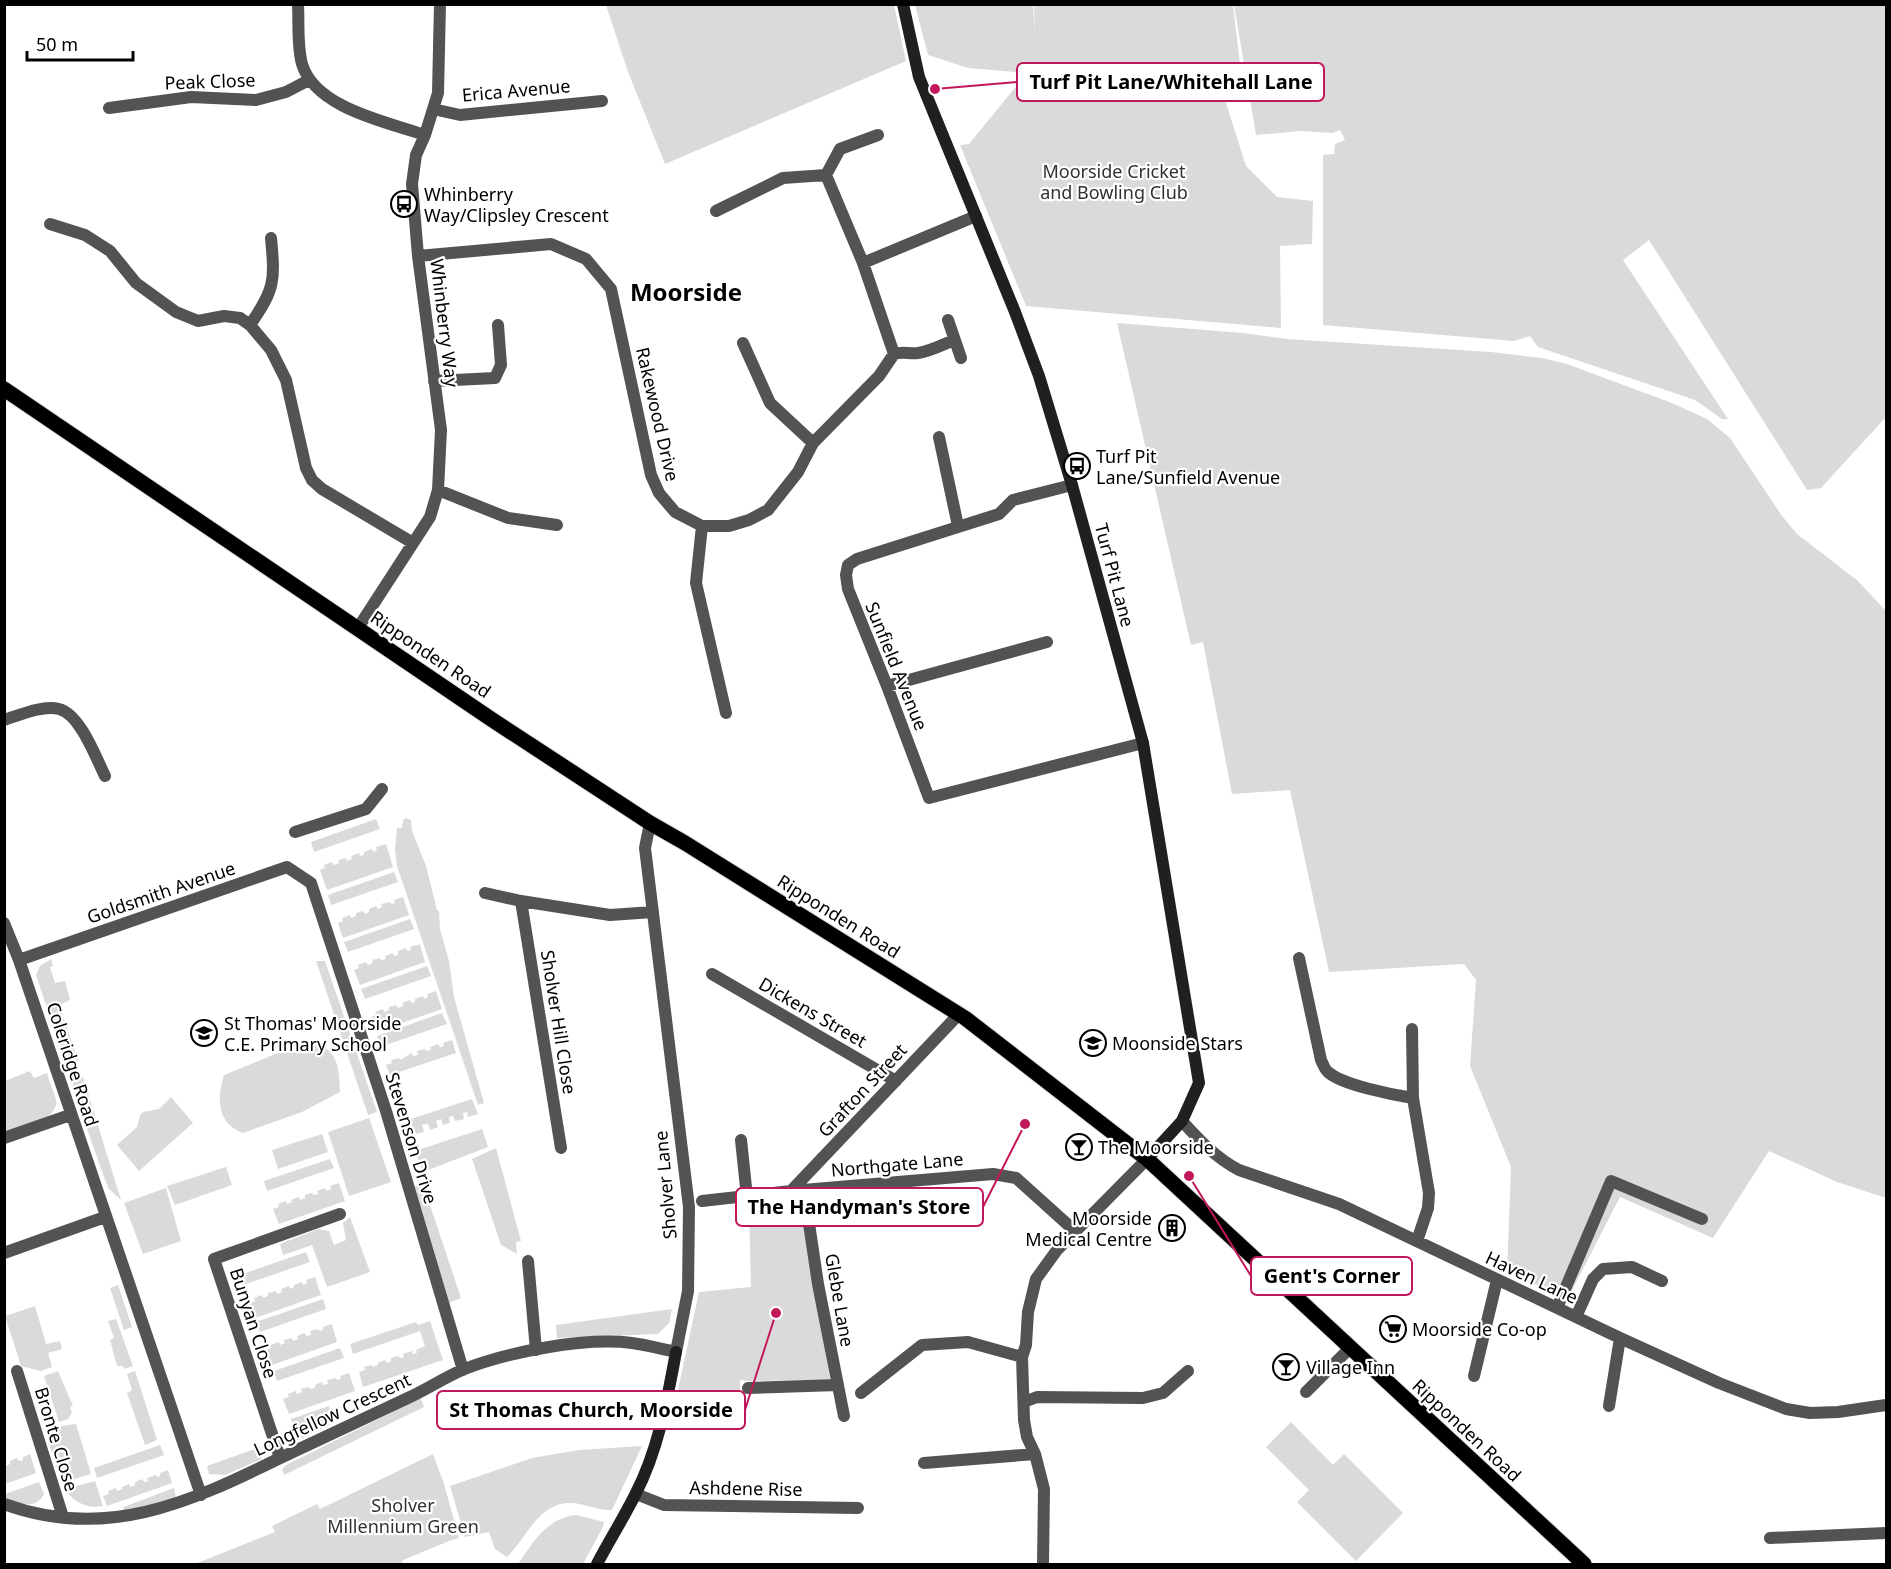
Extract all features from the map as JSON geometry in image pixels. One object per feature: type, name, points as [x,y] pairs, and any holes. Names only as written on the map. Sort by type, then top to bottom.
[{"type":"main road","name":"Ripponden Road","points":[[4,389],[491,719],[650,823],[958,1014],[1147,1159],[1584,1564]]},
{"type":"street","points":[[298,4],[302,64],[309,80],[323,93],[342,105],[425,135]]},
{"type":"street","name":"Whinberry Way","points":[[358,628],[430,517],[438,490],[441,430],[418,256],[412,184],[416,155],[438,93],[440,4]]},
{"type":"street","name":"Turf Pit Lane","points":[[903,4],[919,77],[1039,376],[1072,485],[1143,743],[1199,1083],[1182,1121],[1147,1159]]},
{"type":"street","name":"Peak Close","points":[[109,108],[191,97],[256,100],[286,92],[309,80]]},
{"type":"street","name":"Erica Avenue","points":[[433,109],[460,115],[603,101]]},
{"type":"street","points":[[826,175],[840,149],[878,135]]},
{"type":"street","points":[[716,211],[783,178],[826,175]]},
{"type":"street","points":[[826,175],[863,263],[894,354],[901,352],[915,354],[933,350],[954,340]]},
{"type":"street","points":[[863,263],[976,216]]},
{"type":"street","points":[[50,224],[85,236],[110,251],[136,283],[176,312],[198,321],[224,316],[240,318],[250,325],[271,350],[286,380],[306,468],[312,480],[322,489],[413,543]]},
{"type":"street","points":[[250,325],[272,288],[271,238]]},
{"type":"street","name":"Rakewood Drive","points":[[418,256],[551,244],[586,259],[611,289],[651,475],[658,493],[675,512],[702,526],[729,526],[749,520],[768,510],[798,472],[813,443],[879,376],[894,354]]},
{"type":"street","points":[[948,320],[961,358]]},
{"type":"street","points":[[434,381],[495,378],[501,365],[498,325]]},
{"type":"street","points":[[743,343],[770,403],[813,443]]},
{"type":"street","points":[[939,437],[958,526]]},
{"type":"street","name":"Sunfield Avenue","points":[[1072,485],[1013,500],[999,514],[857,559],[848,565],[846,575],[848,589],[929,798],[1143,743]]},
{"type":"street","points":[[438,490],[508,518],[557,525]]},
{"type":"street","points":[[702,526],[696,583],[726,713]]},
{"type":"street","points":[[887,686],[1047,642]]},
{"type":"street","points":[[4,720],[46,709],[60,709],[67,712],[76,719],[105,776]]},
{"type":"street","points":[[295,832],[366,809],[382,789]]},
{"type":"street","name":"Sholver Lane","points":[[597,1564],[636,1494],[664,1418],[688,1291],[689,1207],[645,848],[650,823]]},
{"type":"street","name":"Goldsmith Avenue","points":[[19,960],[287,867],[311,883]]},
{"type":"street","name":"Stevenson Drive","points":[[311,883],[386,1111],[463,1370]]},
{"type":"street","points":[[485,893],[610,915],[653,912]]},
{"type":"street","name":"Sholver Hill Close","points":[[521,901],[561,1148]]},
{"type":"street","name":"Coleridge Road","points":[[4,923],[19,960],[201,1495]]},
{"type":"street","points":[[1299,958],[1321,1060],[1327,1072],[1342,1080],[1390,1095],[1413,1098]]},
{"type":"street","name":"Dickens Street","points":[[712,974],[896,1081]]},
{"type":"street","name":"Grafton Street","points":[[791,1191],[958,1014]]},
{"type":"street","points":[[1412,1029],[1413,1098],[1430,1193],[1428,1208],[1417,1241]]},
{"type":"street","points":[[4,1137],[70,1115]]},
{"type":"street","name":"Haven Lane","points":[[1182,1121],[1224,1162],[1239,1170],[1339,1204],[1719,1383],[1786,1409],[1810,1413],[1838,1412],[1887,1405]]},
{"type":"street","points":[[741,1140],[747,1197]]},
{"type":"street","points":[[1043,1564],[1044,1489],[1028,1437],[1022,1357],[1026,1345],[1028,1312],[1036,1278],[1057,1250],[1147,1159]]},
{"type":"street","name":"Northgate Lane","points":[[702,1201],[993,1174],[1016,1178],[1076,1232]]},
{"type":"street","points":[[1557,1308],[1611,1181],[1702,1219]]},
{"type":"street","name":"Glebe Lane","points":[[804,1190],[818,1284],[844,1416]]},
{"type":"street","name":"Bunyan Close","points":[[280,1458],[214,1259],[340,1214]]},
{"type":"street","points":[[4,1253],[105,1217]]},
{"type":"street","points":[[528,1261],[536,1350]]},
{"type":"street","points":[[1576,1317],[1593,1279],[1603,1269],[1632,1267],[1662,1281]]},
{"type":"street","points":[[1474,1376],[1497,1280]]},
{"type":"street","points":[[1609,1406],[1620,1338]]},
{"type":"street","name":"Longfellow Crescent","points":[[4,1504],[63,1517],[98,1519],[146,1513],[201,1495],[463,1370],[536,1350],[583,1342],[631,1343],[676,1352]]},
{"type":"street","points":[[861,1393],[922,1345],[968,1342],[1022,1357]]},
{"type":"street","points":[[1306,1392],[1350,1348]]},
{"type":"street","name":"Bronte Close","points":[[17,1371],[63,1517]]},
{"type":"street","points":[[1024,1402],[1037,1397],[1143,1398],[1163,1393],[1188,1371]]},
{"type":"street","points":[[748,1388],[838,1385]]},
{"type":"street","points":[[924,1463],[1035,1454]]},
{"type":"street","name":"Ashdene Rise","points":[[636,1494],[664,1505],[858,1508]]},
{"type":"street","points":[[1770,1538],[1887,1533]]},
{"type":"green space","points":[[606,5],[894,5],[906,61],[665,164],[628,72]]},
{"type":"green space","name":"Moorside Cricket and Bowling Club","points":[[915,5],[1033,5],[1035,33],[1034,5],[1233,5],[1242,81],[1221,87],[1246,166],[1277,197],[1313,201],[1312,244],[1280,246],[1281,328],[1026,306],[960,145],[969,144],[1023,78],[1015,72],[968,68],[928,55]]},
{"type":"green space","points":[[1234,5],[1886,5],[1886,417],[1821,488],[1807,490],[1649,240],[1623,260],[1728,419],[1722,419],[1695,400],[1538,347],[1530,336],[1514,341],[1323,325],[1323,155],[1334,154],[1335,144],[1345,140],[1340,130],[1333,133],[1301,131],[1256,135]]},
{"type":"green space","points":[[1117,323],[1243,333],[1287,339],[1491,352],[1542,358],[1567,364],[1672,403],[1707,419],[1730,438],[1782,516],[1797,534],[1858,581],[1886,611],[1886,1198],[1837,1182],[1769,1151],[1713,1238],[1620,1197],[1568,1298],[1507,1273],[1511,1167],[1470,1066],[1476,980],[1464,964],[1329,972],[1290,790],[1232,794],[1203,642],[1191,645]]},
{"type":"green space","points":[[406,818],[411,820],[412,831],[426,866],[439,911],[440,929],[449,961],[454,997],[484,1103],[478,1105],[397,866],[395,850],[397,828],[402,828],[403,820]]},
{"type":"green space","points":[[376,819],[380,829],[314,852],[311,842]]},
{"type":"green space","points":[[386,844],[393,867],[327,890],[320,870],[325,868],[324,865],[332,862],[334,865],[339,863],[338,860],[346,858],[347,861],[352,859],[351,856],[359,853],[360,856],[364,855],[364,852],[372,849],[373,852],[377,850],[376,847]]},
{"type":"green space","points":[[394,872],[398,882],[331,905],[328,895]]},
{"type":"green space","points":[[403,897],[409,915],[343,938],[338,923],[343,921],[342,918],[350,915],[351,918],[363,911],[365,914],[369,912],[369,909],[376,906],[378,909],[382,907],[381,904],[395,903],[394,900]]},
{"type":"green space","points":[[410,919],[414,929],[348,952],[344,942]]},
{"type":"green space","points":[[420,944],[425,962],[360,985],[354,970],[359,968],[358,965],[366,962],[368,965],[373,963],[372,960],[380,958],[381,960],[386,959],[385,956],[393,953],[394,956],[398,955],[398,951],[406,948],[407,951],[411,950],[410,947]]},
{"type":"green space","points":[[51,959],[53,966],[50,967],[55,983],[65,981],[70,1000],[59,1005],[78,1060],[72,1062],[65,1060],[63,1056],[36,975],[40,966]]},
{"type":"green space","points":[[316,961],[325,961],[377,1112],[368,1115]]},
{"type":"green space","points":[[427,966],[431,976],[365,999],[361,989]]},
{"type":"green space","points":[[436,991],[442,1009],[376,1032],[371,1017],[376,1015],[375,1012],[383,1009],[384,1012],[396,1005],[398,1008],[403,1006],[402,1003],[410,1000],[411,1003],[415,1002],[415,999],[423,996],[424,999],[428,997],[427,994]]},
{"type":"green space","points":[[442,1013],[447,1024],[380,1047],[377,1036]]},
{"type":"green space","points":[[452,1040],[456,1053],[390,1075],[386,1065],[392,1063],[391,1060],[399,1058],[400,1060],[412,1053],[413,1056],[418,1055],[417,1051],[431,1050],[430,1047],[438,1044],[440,1047],[444,1046],[443,1043]]},
{"type":"green space","points":[[307,1041],[325,1048],[335,1059],[339,1073],[340,1092],[302,1112],[243,1133],[234,1129],[223,1116],[221,1109],[220,1092],[224,1075]]},
{"type":"green space","points":[[30,1071],[34,1078],[47,1073],[56,1100],[55,1107],[45,1118],[29,1126],[5,1133],[5,1081]]},
{"type":"green space","points":[[83,1077],[121,1200],[108,1188],[72,1087],[74,1081]]},
{"type":"green space","points":[[171,1097],[193,1123],[139,1171],[117,1145],[137,1127],[143,1112],[159,1109]]},
{"type":"green space","points":[[472,1099],[478,1114],[468,1117],[467,1112],[463,1113],[464,1119],[455,1121],[453,1116],[449,1117],[450,1123],[443,1125],[441,1119],[436,1121],[438,1127],[430,1130],[428,1124],[422,1125],[424,1132],[416,1134],[414,1129],[408,1130],[405,1121]]},
{"type":"green space","points":[[369,1118],[391,1182],[349,1196],[328,1132]]},
{"type":"green space","points":[[482,1129],[488,1147],[423,1172],[415,1151]]},
{"type":"green space","points":[[322,1134],[328,1152],[278,1169],[272,1150]]},
{"type":"green space","points":[[496,1148],[521,1241],[516,1242],[517,1254],[501,1245],[472,1159]]},
{"type":"green space","points":[[330,1159],[334,1168],[267,1191],[264,1181]]},
{"type":"green space","points":[[226,1167],[232,1185],[175,1205],[167,1186]]},
{"type":"green space","points":[[339,1183],[345,1201],[279,1224],[273,1209],[279,1207],[278,1204],[286,1201],[287,1204],[299,1197],[300,1200],[312,1193],[318,1194],[317,1191],[325,1188],[327,1191],[331,1189],[330,1186]]},
{"type":"green space","points":[[423,1184],[461,1298],[449,1303],[415,1186]]},
{"type":"green space","points":[[166,1188],[181,1241],[143,1254],[124,1203]]},
{"type":"green space","points":[[800,1200],[830,1380],[740,1380],[740,1422],[671,1422],[699,1292],[751,1287],[749,1209]]},
{"type":"green space","points":[[350,1217],[370,1272],[327,1287],[312,1245],[283,1255],[280,1244],[318,1229],[329,1231],[334,1245],[346,1240],[343,1223]]},
{"type":"green space","points":[[306,1252],[310,1262],[243,1285],[240,1275]]},
{"type":"green space","points":[[315,1277],[321,1295],[255,1318],[250,1303],[255,1301],[254,1298],[262,1295],[263,1298],[268,1296],[268,1293],[276,1291],[277,1294],[282,1292],[281,1289],[289,1286],[290,1289],[302,1282],[303,1285],[307,1283],[306,1280]]},
{"type":"green space","points":[[118,1285],[132,1327],[124,1330],[110,1288]]},
{"type":"green space","points":[[323,1299],[326,1309],[260,1332],[256,1322]]},
{"type":"green space","points":[[35,1306],[46,1344],[60,1341],[62,1349],[48,1353],[52,1367],[41,1371],[21,1366],[5,1316]]},
{"type":"green space","points":[[672,1309],[669,1323],[658,1334],[557,1338],[556,1325]]},
{"type":"green space","points":[[116,1319],[133,1366],[124,1369],[123,1366],[117,1366],[110,1340],[114,1338],[108,1321]]},
{"type":"green space","points":[[430,1321],[443,1360],[363,1387],[359,1372],[365,1370],[364,1367],[372,1365],[373,1367],[385,1360],[387,1363],[391,1361],[391,1358],[404,1357],[403,1354],[412,1351],[413,1354],[417,1353],[416,1350],[425,1346],[420,1331],[353,1354],[350,1344],[416,1322],[418,1325]]},
{"type":"green space","points":[[332,1324],[337,1342],[272,1365],[266,1350],[271,1348],[271,1345],[279,1342],[280,1345],[285,1343],[284,1340],[292,1338],[293,1341],[298,1339],[297,1336],[305,1333],[306,1336],[311,1335],[310,1331],[318,1329],[320,1331],[323,1327]]},
{"type":"green space","points":[[340,1348],[344,1358],[277,1381],[274,1371]]},
{"type":"green space","points":[[58,1371],[73,1406],[70,1407],[72,1413],[68,1419],[59,1422],[44,1376]]},
{"type":"green space","points":[[135,1371],[157,1440],[145,1445],[127,1393],[132,1390],[127,1374]]},
{"type":"green space","points":[[349,1373],[355,1391],[289,1414],[283,1399],[289,1397],[288,1394],[296,1391],[297,1394],[302,1392],[301,1389],[309,1387],[310,1389],[315,1388],[315,1385],[322,1382],[323,1385],[328,1384],[327,1380],[341,1379],[340,1376]]},
{"type":"green space","points":[[421,1398],[424,1407],[284,1475],[282,1470],[286,1465]]},
{"type":"green space","points":[[329,1406],[333,1423],[298,1440],[291,1419]]},
{"type":"green space","points":[[1291,1422],[1333,1465],[1344,1454],[1403,1513],[1356,1561],[1297,1502],[1309,1490],[1266,1447]]},
{"type":"green space","points":[[76,1424],[91,1474],[62,1483],[48,1441],[48,1432],[54,1427]]},
{"type":"green space","points":[[160,1445],[164,1455],[97,1478],[94,1468]]},
{"type":"green space","points":[[642,1446],[612,1510],[575,1503],[549,1509],[534,1523],[507,1557],[495,1549],[489,1532],[465,1537],[450,1486],[532,1458],[579,1450]]},
{"type":"green space","points":[[260,1447],[262,1459],[225,1475],[209,1474],[207,1466]]},
{"type":"green space","points":[[30,1454],[36,1473],[5,1484],[5,1463],[6,1466],[17,1458],[19,1461],[23,1460],[23,1457]]},
{"type":"green space","name":"Sholver Millennium Green","points":[[433,1454],[459,1538],[403,1560],[401,1564],[195,1564],[275,1532],[272,1526],[317,1504],[320,1509]]},
{"type":"green space","points":[[168,1470],[172,1483],[107,1506],[103,1496],[109,1494],[108,1491],[116,1488],[117,1491],[129,1484],[131,1487],[135,1485],[135,1482],[142,1479],[144,1482],[148,1481],[147,1478],[160,1476],[160,1473]]},
{"type":"green space","points":[[95,1481],[103,1506],[81,1504],[65,1489]]},
{"type":"green space","points":[[39,1482],[44,1494],[36,1503],[26,1504],[5,1499],[5,1494]]},
{"type":"green space","points":[[174,1488],[176,1497],[169,1502],[124,1511],[123,1507]]},
{"type":"green space","points":[[576,1515],[604,1522],[583,1564],[518,1564],[535,1540],[549,1526],[566,1517]]},
{"type":"place","name":"Turf Pit Lane/Whitehall Lane","points":[[935,89]]},
{"type":"place","name":"Whinberry Way/Clipsley Crescent","points":[[404,204]]},
{"type":"place","name":"Turf Pit Lane/Sunfield Avenue","points":[[1077,466]]},
{"type":"place","name":"St Thomas' Moorside C.E. Primary School","points":[[204,1033]]},
{"type":"place","name":"Moonside Stars","points":[[1093,1043]]},
{"type":"place","name":"The Handyman's Store","points":[[1025,1124]]},
{"type":"place","name":"The Moorside","points":[[1079,1147]]},
{"type":"place","name":"Gent's Corner","points":[[1189,1176]]},
{"type":"place","name":"Moorside Medical Centre","points":[[1172,1228]]},
{"type":"place","name":"St Thomas Church, Moorside","points":[[776,1313]]},
{"type":"place","name":"Moorside Co-op","points":[[1393,1329]]},
{"type":"place","name":"Village Inn","points":[[1286,1367]]},
{"type":"district","name":"Moorside","points":[[686,291]]}]
